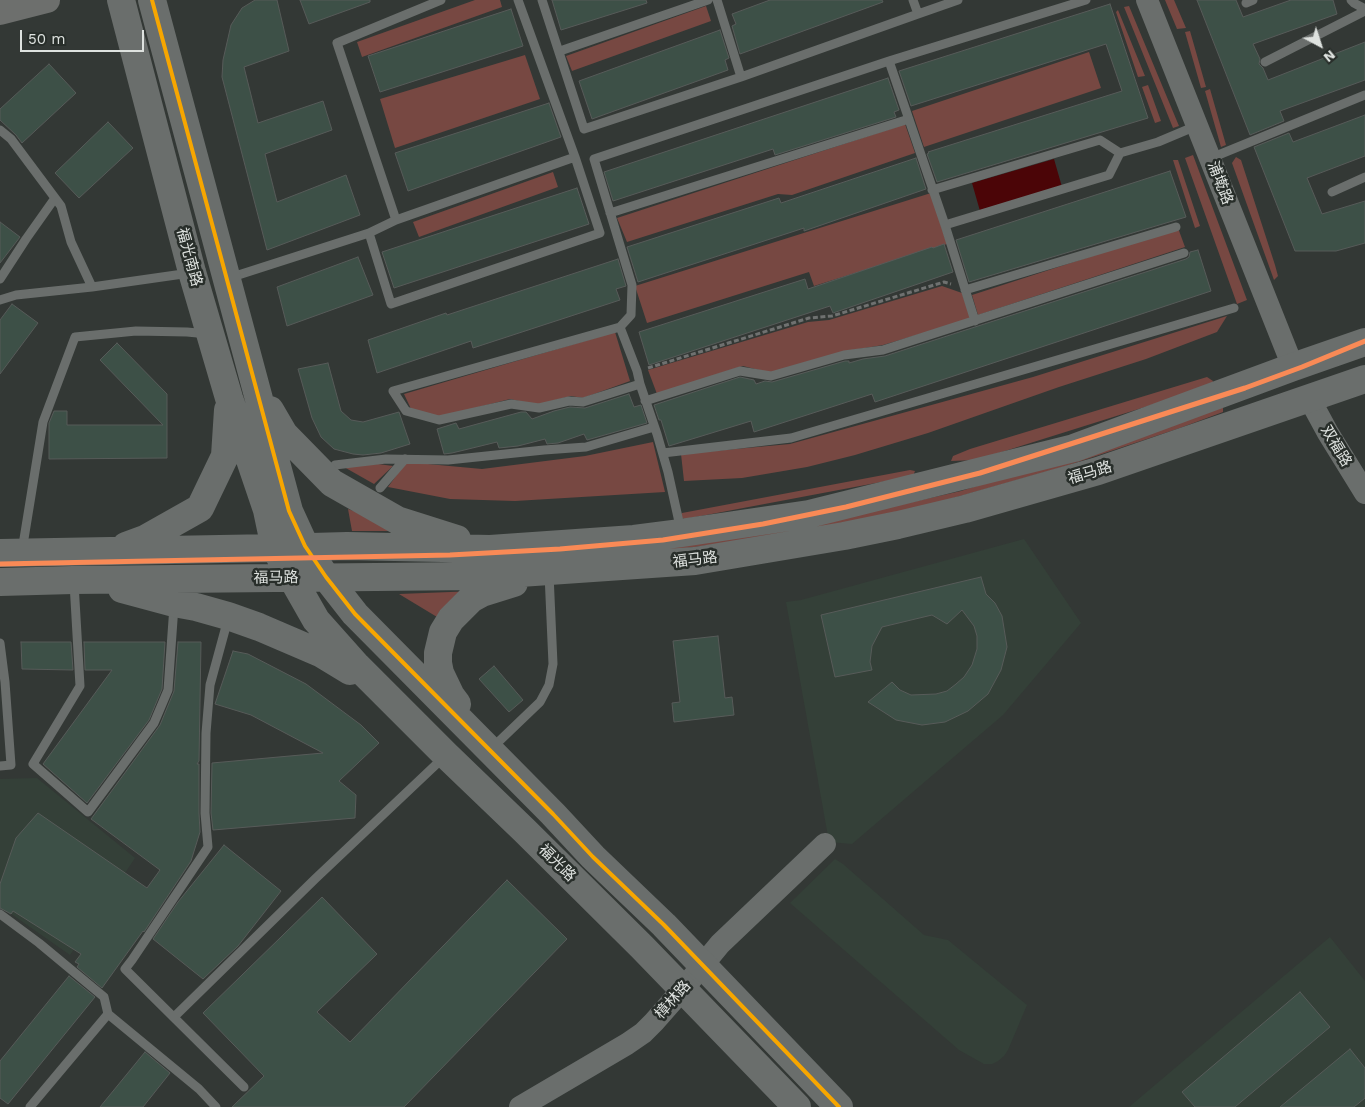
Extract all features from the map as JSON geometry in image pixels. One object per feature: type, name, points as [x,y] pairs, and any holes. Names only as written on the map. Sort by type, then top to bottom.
[{"type":"main road","points":[[0,12],[47,0]]},
{"type":"main road","name":"福光南路","points":[[121,0],[192,272],[229,398],[278,510]]},
{"type":"main road","name":"福光南路","points":[[152,0],[254,380],[278,510]]},
{"type":"main road","name":"福马路","points":[[11,553],[372,545],[490,549],[634,539],[809,514],[1074,448],[1365,342]]},
{"type":"main road","name":"福马路","points":[[0,582],[476,576],[695,561],[802,544],[898,525],[964,509],[1098,471],[1365,379]]},
{"type":"main road","points":[[254,380],[284,434],[332,483],[397,520],[490,549]]},
{"type":"main road","points":[[110,551],[145,539],[200,508],[225,456],[229,398]]},
{"type":"main road","name":"福光路","points":[[278,510],[355,614],[553,814],[593,857],[664,925],[839,1107]]},
{"type":"main road","name":"福光路","points":[[278,510],[275,548],[316,620],[357,666],[683,989],[797,1107]]},
{"type":"main road","points":[[490,750],[451,696],[443,681],[438,663],[443,632],[451,619],[471,599],[482,593],[549,571]]},
{"type":"main road","points":[[81,580],[196,607],[259,627],[322,654],[389,698]]},
{"type":"street","name":"浦墘路","points":[[1147,0],[1293,367]]},
{"type":"street","name":"双福路","points":[[1309,398],[1365,493]]},
{"type":"street","name":"樟林路","points":[[520,1107],[643,1033],[720,944],[825,844]]},
{"type":"lane","points":[[396,220],[338,43],[419,4],[442,0]]},
{"type":"lane","points":[[369,233],[391,304],[600,233],[575,157],[518,0]]},
{"type":"lane","points":[[542,0],[584,129],[741,77],[958,0]]},
{"type":"lane","points":[[560,51],[708,0]]},
{"type":"lane","points":[[717,0],[741,77]]},
{"type":"lane","points":[[913,0],[918,14]]},
{"type":"lane","points":[[640,384],[583,402],[569,401],[539,408],[511,404],[439,420],[406,412],[393,392],[620,327],[631,315],[632,285],[594,158],[889,61],[1086,0]]},
{"type":"lane","points":[[1351,0],[1365,10]]},
{"type":"lane","points":[[1265,62],[1365,10]]},
{"type":"lane","points":[[889,61],[975,321]]},
{"type":"lane","points":[[1211,158],[1365,95]]},
{"type":"lane","points":[[610,213],[909,119]]},
{"type":"lane","points":[[944,225],[1109,174],[1120,153],[1158,142],[1197,126]]},
{"type":"lane","points":[[0,130],[11,139],[61,206],[71,242],[92,287]]},
{"type":"lane","points":[[932,190],[1100,140],[1120,153]]},
{"type":"lane","points":[[227,279],[369,233],[396,220],[575,157]]},
{"type":"lane","points":[[1332,192],[1365,177]]},
{"type":"lane","points":[[0,279],[55,198]]},
{"type":"lane","points":[[965,290],[1176,227]]},
{"type":"lane","points":[[645,401],[740,372],[771,376],[844,355],[883,350],[1184,253]]},
{"type":"lane","points":[[0,300],[16,295],[92,287],[192,272]]},
{"type":"lane","points":[[662,453],[791,438],[1234,308]]},
{"type":"lane","points":[[620,327],[668,472],[681,533]]},
{"type":"lane","points":[[11,553],[43,422],[74,337],[136,331],[210,334]]},
{"type":"lane","points":[[336,465],[406,459],[448,460],[544,450],[586,448],[654,426]]},
{"type":"lane","points":[[380,488],[406,459]]},
{"type":"lane","points":[[490,750],[540,702],[549,685],[553,664],[549,571]]},
{"type":"lane","points":[[81,580],[80,686],[33,764],[88,812],[158,715],[168,690],[174,603]]},
{"type":"lane","points":[[228,616],[210,686],[206,733],[205,813],[208,847],[124,969],[244,1087]]},
{"type":"lane","points":[[0,643],[2,683],[11,765],[0,766]]},
{"type":"lane","points":[[174,1018],[315,879],[446,755]]},
{"type":"lane","points":[[0,914],[39,943],[104,997],[108,1014],[199,1089],[216,1107]]},
{"type":"lane","points":[[30,1107],[108,1014]]},
{"type":"path","points":[[636,371],[809,318],[832,316],[944,282],[965,290]]},
{"type":"shaded area","points":[[475,0],[500,0],[502,7],[362,57],[357,42]]},
{"type":"shaded area","points":[[1165,0],[1174,0],[1186,28],[1177,29]]},
{"type":"shaded area","points":[[706,6],[711,21],[572,71],[566,56]]},
{"type":"shaded area","points":[[1129,6],[1179,126],[1173,128],[1124,7]]},
{"type":"shaded area","points":[[1118,10],[1145,76],[1138,77],[1116,12]]},
{"type":"shaded area","points":[[1190,31],[1206,87],[1201,88],[1185,32]]},
{"type":"shaded area","points":[[1089,52],[1101,88],[924,147],[912,111]]},
{"type":"shaded area","points":[[525,55],[540,99],[395,148],[380,99]]},
{"type":"shaded area","points":[[1148,85],[1161,121],[1155,123],[1142,87]]},
{"type":"shaded area","points":[[1210,89],[1226,145],[1221,147],[1205,91]]},
{"type":"shaded area","points":[[905,124],[915,153],[792,195],[778,194],[627,242],[617,218]]},
{"type":"shaded area","points":[[1193,155],[1247,300],[1237,304],[1185,158]]},
{"type":"shaded area","points":[[1236,157],[1241,160],[1275,265],[1278,276],[1274,280],[1232,163]]},
{"type":"shaded area","points":[[1054,159],[1062,187],[980,211],[972,183]]},
{"type":"shaded area","points":[[1173,160],[1178,160],[1200,226],[1195,228]]},
{"type":"shaded area","points":[[553,172],[558,187],[419,237],[413,222]]},
{"type":"shaded area","points":[[931,193],[947,244],[814,286],[809,272],[647,323],[635,286]]},
{"type":"shaded area","points":[[1178,228],[1185,247],[978,315],[972,295]]},
{"type":"shaded area","points":[[942,286],[962,293],[971,319],[883,345],[847,351],[771,373],[743,366],[657,394],[648,370],[808,322],[829,320]]},
{"type":"shaded area","points":[[1227,316],[1217,332],[1146,359],[928,433],[807,467],[742,478],[684,481],[681,454],[790,444],[1033,377]]},
{"type":"shaded area","points":[[615,332],[630,381],[583,398],[571,396],[537,405],[510,399],[440,417],[411,409],[404,394]]},
{"type":"shaded area","points":[[1207,377],[1213,381],[1212,385],[1196,391],[976,460],[951,461],[953,456],[970,449]]},
{"type":"shaded area","points":[[1219,405],[1223,408],[1223,412],[1063,467],[936,503],[831,529],[657,552],[601,550],[815,524],[961,491]]},
{"type":"shaded area","points":[[653,442],[665,492],[515,501],[450,499],[388,487],[406,462],[482,469],[585,456]]},
{"type":"shaded area","points":[[378,464],[393,466],[374,484],[344,467]]},
{"type":"shaded area","points":[[910,470],[915,471],[913,476],[685,519],[679,517],[682,513]]},
{"type":"shaded area","points":[[348,509],[386,523],[389,531],[352,531]]},
{"type":"shaded area","points":[[1024,539],[1081,623],[1003,715],[852,844],[829,842],[786,602],[801,600]]},
{"type":"shaded area","points":[[476,591],[442,620],[399,594]]},
{"type":"shaded area","points":[[37,778],[135,858],[70,955],[0,906],[0,779]]},
{"type":"shaded area","points":[[835,859],[924,935],[948,940],[1027,1005],[1008,1050],[998,1061],[992,1064],[984,1064],[959,1050],[790,903]]},
{"type":"shaded area","points":[[1330,937],[1365,981],[1365,1107],[1129,1107]]},
{"type":"building","points":[[255,0],[277,0],[289,51],[244,67],[258,123],[323,101],[332,130],[265,154],[277,202],[346,175],[360,215],[267,250],[222,77],[223,60],[231,25],[242,8]]},
{"type":"building","points":[[300,0],[370,0],[370,2],[309,24]]},
{"type":"building","points":[[552,0],[646,0],[647,3],[561,30]]},
{"type":"building","points":[[770,0],[882,0],[883,2],[740,54],[732,26],[736,24],[732,14]]},
{"type":"building","points":[[1197,0],[1236,0],[1243,17],[1291,0],[1333,0],[1337,14],[1253,44],[1260,59],[1259,64],[1263,68],[1268,80],[1365,42],[1365,80],[1280,111],[1284,121],[1250,135]]},
{"type":"building","points":[[1110,4],[1148,118],[937,182],[927,154],[928,152],[1122,91],[1106,44],[911,106],[899,71]]},
{"type":"building","points":[[511,9],[523,46],[380,92],[368,56]]},
{"type":"building","points":[[720,30],[729,58],[725,60],[728,70],[592,119],[579,81]]},
{"type":"building","points":[[49,64],[76,93],[22,143],[0,120],[0,109]]},
{"type":"building","points":[[888,78],[899,110],[894,112],[896,117],[775,155],[773,149],[613,201],[604,172]]},
{"type":"building","points":[[549,103],[561,137],[408,191],[395,153]]},
{"type":"building","points":[[1365,115],[1365,156],[1307,178],[1322,214],[1365,201],[1365,243],[1336,251],[1295,251],[1254,147],[1289,133],[1293,142]]},
{"type":"building","points":[[108,122],[133,148],[79,198],[55,173]]},
{"type":"building","points":[[916,158],[926,189],[804,231],[804,228],[638,282],[627,247],[779,198],[781,203]]},
{"type":"building","points":[[1170,171],[1186,217],[969,282],[956,240]]},
{"type":"building","points":[[577,188],[589,224],[394,288],[382,252]]},
{"type":"building","points":[[0,222],[20,237],[0,263]]},
{"type":"building","points":[[944,244],[953,272],[833,313],[830,306],[649,365],[639,332],[805,279],[808,289]]},
{"type":"building","points":[[1198,250],[1211,291],[875,402],[872,394],[754,432],[751,421],[669,446],[654,405],[740,377],[754,380],[756,384],[765,381],[772,382],[845,361],[849,361],[849,363],[885,356],[1186,259],[1189,257],[1190,252]]},
{"type":"building","points":[[358,257],[373,295],[287,326],[277,287]]},
{"type":"building","points":[[618,259],[626,286],[616,289],[620,300],[473,348],[471,341],[377,373],[368,340],[446,313],[447,315]]},
{"type":"building","points":[[12,304],[38,323],[0,374],[0,320]]},
{"type":"building","points":[[117,343],[167,394],[167,458],[49,459],[49,423],[54,411],[67,411],[67,425],[163,425],[100,360]]},
{"type":"building","points":[[328,363],[341,411],[351,420],[363,422],[399,412],[410,444],[381,453],[363,455],[334,449],[321,437],[312,418],[298,369]]},
{"type":"building","points":[[629,394],[634,407],[641,405],[647,423],[587,440],[584,434],[558,443],[547,444],[545,439],[518,446],[499,448],[497,442],[444,454],[437,429],[456,423],[459,429],[521,412],[526,412],[532,419],[570,407],[585,408]]},
{"type":"building","points":[[981,577],[986,594],[995,603],[1002,616],[1007,647],[1001,670],[988,694],[968,711],[945,722],[922,725],[896,720],[868,702],[892,682],[900,690],[911,695],[936,694],[947,691],[964,677],[972,665],[977,649],[977,636],[974,626],[962,610],[947,624],[932,615],[882,627],[872,646],[870,662],[872,670],[835,677],[821,615]]},
{"type":"building","points":[[718,636],[725,698],[732,697],[734,715],[674,722],[672,703],[680,702],[673,641]]},
{"type":"building","points":[[21,642],[71,642],[73,670],[22,669]]},
{"type":"building","points":[[84,642],[165,642],[162,689],[149,720],[87,803],[43,764],[112,670],[85,670]]},
{"type":"building","points":[[178,642],[201,642],[199,761],[197,764],[199,764],[200,832],[191,861],[144,932],[102,988],[77,967],[79,964],[75,962],[81,954],[13,911],[11,914],[0,908],[0,884],[16,838],[38,813],[147,888],[160,870],[91,819],[160,725],[174,691]]},
{"type":"building","points":[[233,651],[248,654],[306,684],[361,725],[379,743],[339,781],[356,795],[355,818],[213,830],[211,813],[212,763],[323,753],[251,715],[215,704]]},
{"type":"building","points":[[494,666],[523,700],[509,712],[479,679]]},
{"type":"building","points":[[224,845],[281,891],[238,946],[203,979],[153,939],[178,902]]},
{"type":"building","points":[[507,880],[567,939],[404,1107],[232,1107],[264,1076],[203,1013],[322,897],[377,954],[317,1012],[350,1042]]},
{"type":"building","points":[[69,976],[95,997],[8,1104],[0,1098],[0,1061]]},
{"type":"building","points":[[1300,992],[1330,1027],[1235,1107],[1195,1107],[1182,1092]]},
{"type":"building","points":[[1350,1049],[1365,1068],[1365,1098],[1354,1107],[1280,1107]]},
{"type":"building","points":[[145,1052],[170,1073],[143,1107],[100,1107]]},
{"type":"transit line","points":[[152,0],[289,511],[305,546],[355,614],[553,814],[593,857],[664,925],[839,1107]]},
{"type":"transit line","points":[[0,564],[450,555],[560,549],[663,540],[763,524],[846,507],[980,473],[1245,388],[1365,341]]}]
